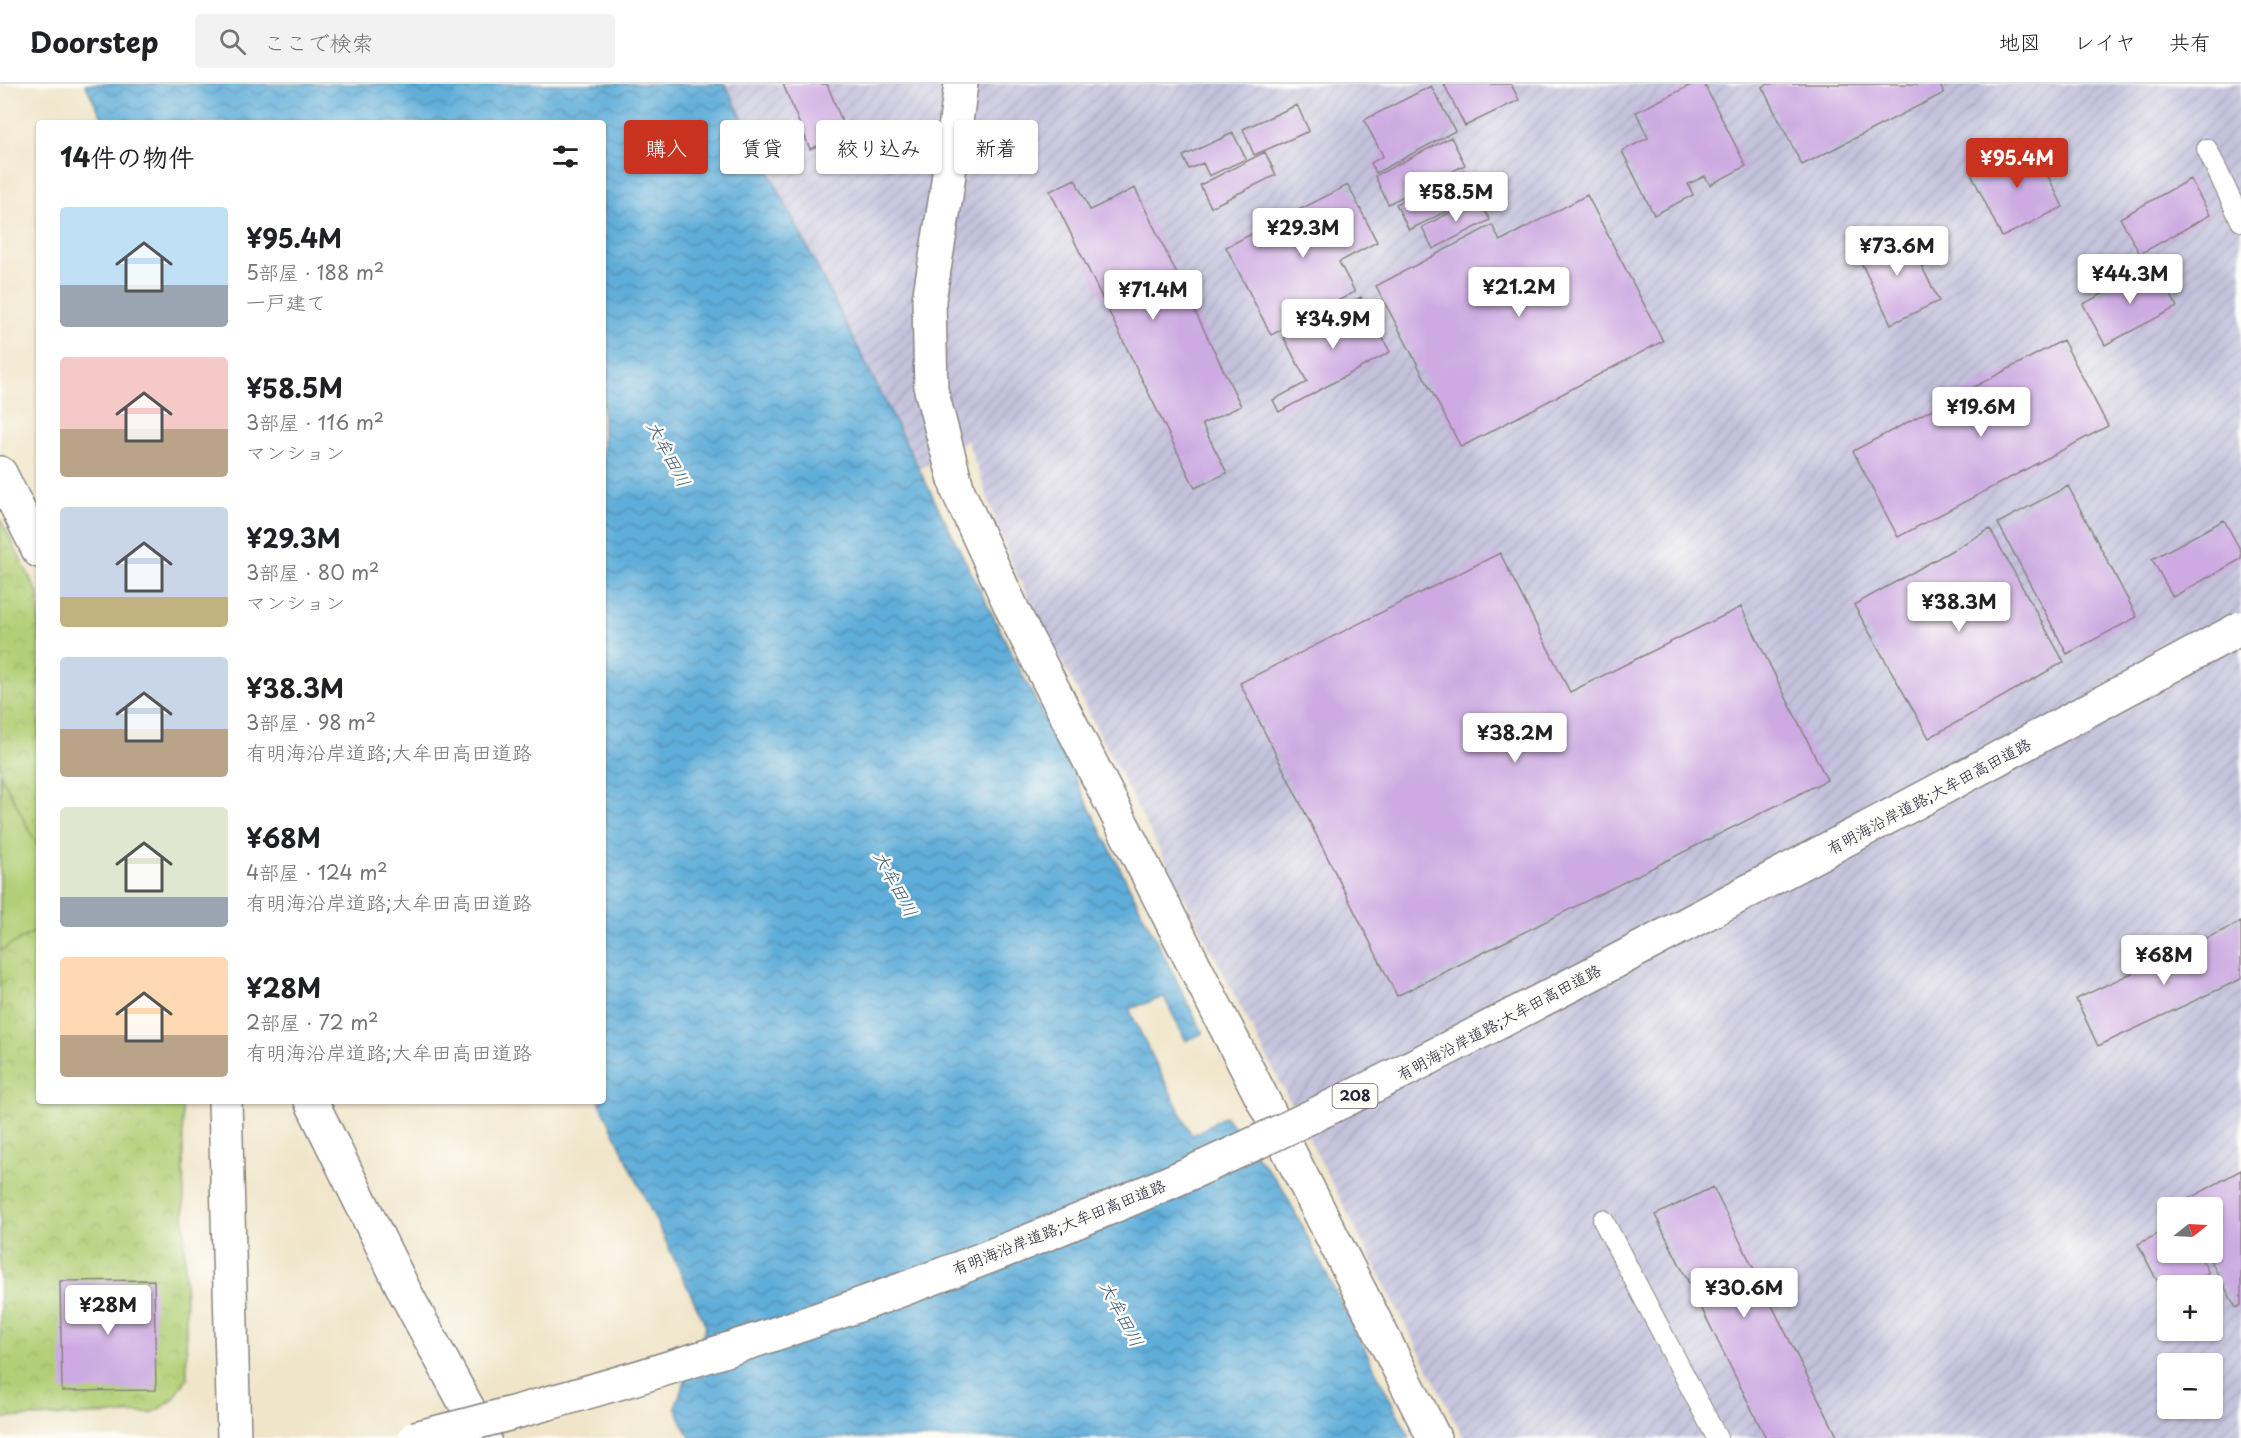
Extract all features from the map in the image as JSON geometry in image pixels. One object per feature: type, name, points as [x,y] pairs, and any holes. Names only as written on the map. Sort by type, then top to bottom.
[{"type":"main road","points":[[961,84],[929,300],[931,390],[958,490],[1014,613],[1434,1438]]},
{"type":"main road","points":[[0,473],[36,545]]},
{"type":"main road","name":"有明海沿岸道路;大牟田高田道路","points":[[415,1438],[522,1412],[744,1345],[967,1266],[1177,1179],[1401,1074],[1818,855],[2241,628]]},
{"type":"main road","points":[[225,1104],[234,1438]]},
{"type":"main road","points":[[312,1104],[406,1294],[484,1438]]},
{"type":"lane","points":[[2207,149],[2241,221]]},
{"type":"lane","points":[[1603,1220],[1717,1438]]},
{"type":"shaded area","points":[[725,84],[2241,84],[2241,1438],[1464,1438],[1012,565],[967,440],[919,469],[770,174],[804,174],[804,120],[743,120]]},
{"type":"green space","points":[[0,518],[36,590],[36,1104],[182,1104],[187,1378],[173,1400],[152,1413],[0,1418]]},
{"type":"green space","points":[[0,773],[36,843],[36,931],[0,951]]},
{"type":"water","name":"大牟田川","points":[[85,84],[725,84],[743,120],[720,120],[720,174],[770,174],[1203,1033],[1186,1041],[1164,997],[1129,1009],[1192,1136],[1225,1116],[1283,1189],[1410,1438],[690,1438],[675,1407],[706,1326],[600,1104],[606,1104],[606,120],[103,120]]},
{"type":"building","points":[[783,84],[827,84],[841,120],[816,120],[816,147],[810,149],[804,135],[804,120],[798,120]]},
{"type":"building","points":[[1444,84],[1511,84],[1519,100],[1465,126]]},
{"type":"building","points":[[1693,84],[1704,84],[1746,166],[1710,185],[1705,176],[1688,184],[1693,195],[1654,215],[1622,151],[1648,138],[1636,112]]},
{"type":"building","points":[[1768,84],[1939,84],[1944,93],[1802,165],[1762,87]]},
{"type":"building","points":[[1431,86],[1455,131],[1376,173],[1371,163],[1383,156],[1364,120]]},
{"type":"building","points":[[1297,105],[1309,131],[1254,155],[1243,129]]},
{"type":"building","points":[[1233,133],[1246,159],[1209,176],[1203,163],[1189,169],[1183,156]]},
{"type":"building","points":[[1451,137],[1465,165],[1388,204],[1375,176]]},
{"type":"building","points":[[2031,141],[2063,207],[2002,237],[1970,171]]},
{"type":"building","points":[[1265,152],[1276,175],[1211,207],[1200,185]]},
{"type":"building","points":[[1464,170],[1477,196],[1409,230],[1396,204]]},
{"type":"building","points":[[1075,179],[1090,210],[1135,188],[1241,406],[1202,424],[1227,473],[1195,488],[1050,191]]},
{"type":"building","points":[[2190,179],[2210,215],[2140,254],[2120,218]]},
{"type":"building","points":[[1348,185],[1377,242],[1339,262],[1355,292],[1271,335],[1226,247]]},
{"type":"building","points":[[1587,195],[1663,341],[1461,447],[1376,286],[1492,225],[1500,241]]},
{"type":"building","points":[[1478,198],[1490,220],[1433,249],[1422,227]]},
{"type":"building","points":[[1903,229],[1939,301],[1891,324],[1856,252]]},
{"type":"building","points":[[2156,266],[2177,307],[2105,345],[2083,304]]},
{"type":"building","points":[[1361,297],[1390,352],[1279,412],[1273,400],[1307,382],[1284,338]]},
{"type":"building","points":[[2063,340],[2108,426],[1898,537],[1853,451]]},
{"type":"building","points":[[2068,486],[2137,617],[2067,654],[1998,523]]},
{"type":"building","points":[[2224,520],[2241,551],[2241,559],[2173,597],[2152,559]]},
{"type":"building","points":[[1990,529],[2064,662],[1929,738],[1854,605]]},
{"type":"building","points":[[1500,553],[1570,692],[1741,607],[1827,780],[1397,996],[1240,683]]},
{"type":"building","points":[[2241,922],[2241,979],[2098,1046],[2076,999]]},
{"type":"building","points":[[2241,1170],[2241,1305],[2236,1308],[2223,1284],[2223,1275],[2218,1275],[2212,1263],[2223,1263],[2223,1197],[2192,1197]]},
{"type":"building","points":[[1713,1187],[1838,1438],[1766,1438],[1655,1215]]},
{"type":"building","points":[[2157,1234],[2157,1263],[2204,1263],[2209,1273],[2205,1275],[2157,1275],[2157,1281],[2138,1244]]},
{"type":"building","points":[[154,1280],[156,1390],[62,1391],[60,1281]]}]
